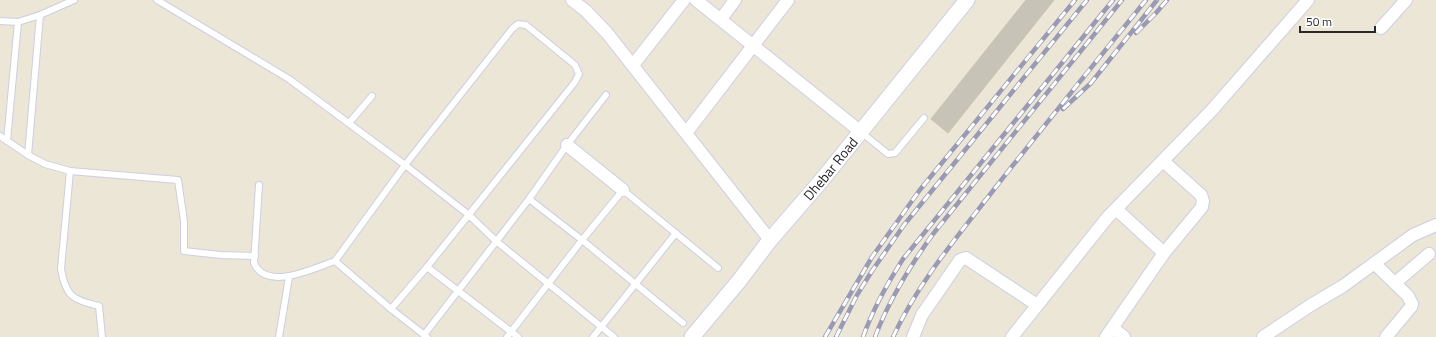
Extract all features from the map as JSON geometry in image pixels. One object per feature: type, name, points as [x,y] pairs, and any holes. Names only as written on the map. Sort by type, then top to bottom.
[{"type":"street","points":[[572,0],[586,11],[607,32],[770,240]]},
{"type":"street","points":[[633,66],[684,0]]},
{"type":"street","points":[[696,0],[753,44],[861,132]]},
{"type":"street","points":[[721,19],[735,0]]},
{"type":"street","points":[[686,133],[788,0]]},
{"type":"street","name":"Dhebar Road","points":[[692,337],[739,281],[770,240],[861,132],[967,0]]},
{"type":"street","points":[[1012,337],[1107,218],[1212,110],[1308,0]]},
{"type":"street","points":[[1381,28],[1406,0]]},
{"type":"street","points":[[567,145],[623,190]]},
{"type":"street","points":[[1124,337],[1109,332],[1164,254],[1202,207],[1203,200],[1201,195],[1163,161]]},
{"type":"street","points":[[1116,209],[1164,254]]},
{"type":"street","points":[[1262,337],[1343,286],[1413,236],[1436,224]]},
{"type":"street","points":[[1396,283],[1429,254]]},
{"type":"street","points":[[913,337],[922,315],[960,260],[966,258],[1037,305]]},
{"type":"street","points":[[1375,264],[1396,283],[1408,296],[1412,304],[1411,308],[1386,337]]},
{"type":"lane","points":[[0,21],[18,22],[40,15],[74,0]]},
{"type":"lane","points":[[157,0],[289,79],[349,123],[469,214],[496,241],[614,337]]},
{"type":"lane","points":[[28,155],[40,15]]},
{"type":"lane","points":[[7,141],[18,22]]},
{"type":"lane","points":[[259,185],[254,263],[257,270],[272,277],[289,277],[335,261],[405,165],[518,24],[526,24],[575,64],[579,74],[575,82],[427,267],[391,309]]},
{"type":"lane","points":[[335,261],[391,309],[426,336],[458,291],[529,199],[567,145],[606,95]]},
{"type":"lane","points":[[349,123],[372,96]]},
{"type":"lane","points":[[861,132],[888,154],[895,153],[924,118]]},
{"type":"lane","points":[[0,136],[28,155],[45,164],[70,171],[178,180],[184,221],[184,251],[221,255],[255,256]]},
{"type":"lane","points":[[70,171],[61,268],[64,284],[70,294],[79,300],[99,306],[102,337]]},
{"type":"lane","points":[[510,335],[582,240],[623,190],[718,268]]},
{"type":"lane","points":[[529,199],[636,283],[683,323]]},
{"type":"lane","points":[[593,337],[676,233]]},
{"type":"lane","points":[[427,267],[510,335],[518,337]]},
{"type":"lane","points":[[278,337],[289,277]]},
{"type":"building","points":[[1026,0],[1054,0],[948,133],[931,119]]},
{"type":"railway","points":[[825,337],[872,257],[919,191],[1075,0]]},
{"type":"railway","points":[[836,337],[857,295],[904,225],[1087,0]]},
{"type":"railway","points":[[863,337],[881,297],[903,259],[1113,0]]},
{"type":"railway","points":[[875,337],[901,284],[916,258],[933,234],[1122,0]]},
{"type":"railway","points":[[893,337],[914,298],[951,244],[1146,0]]},
{"type":"railway","points":[[1063,109],[1091,83],[1157,0]]},
{"type":"railway","points":[[1136,33],[1167,0]]}]
